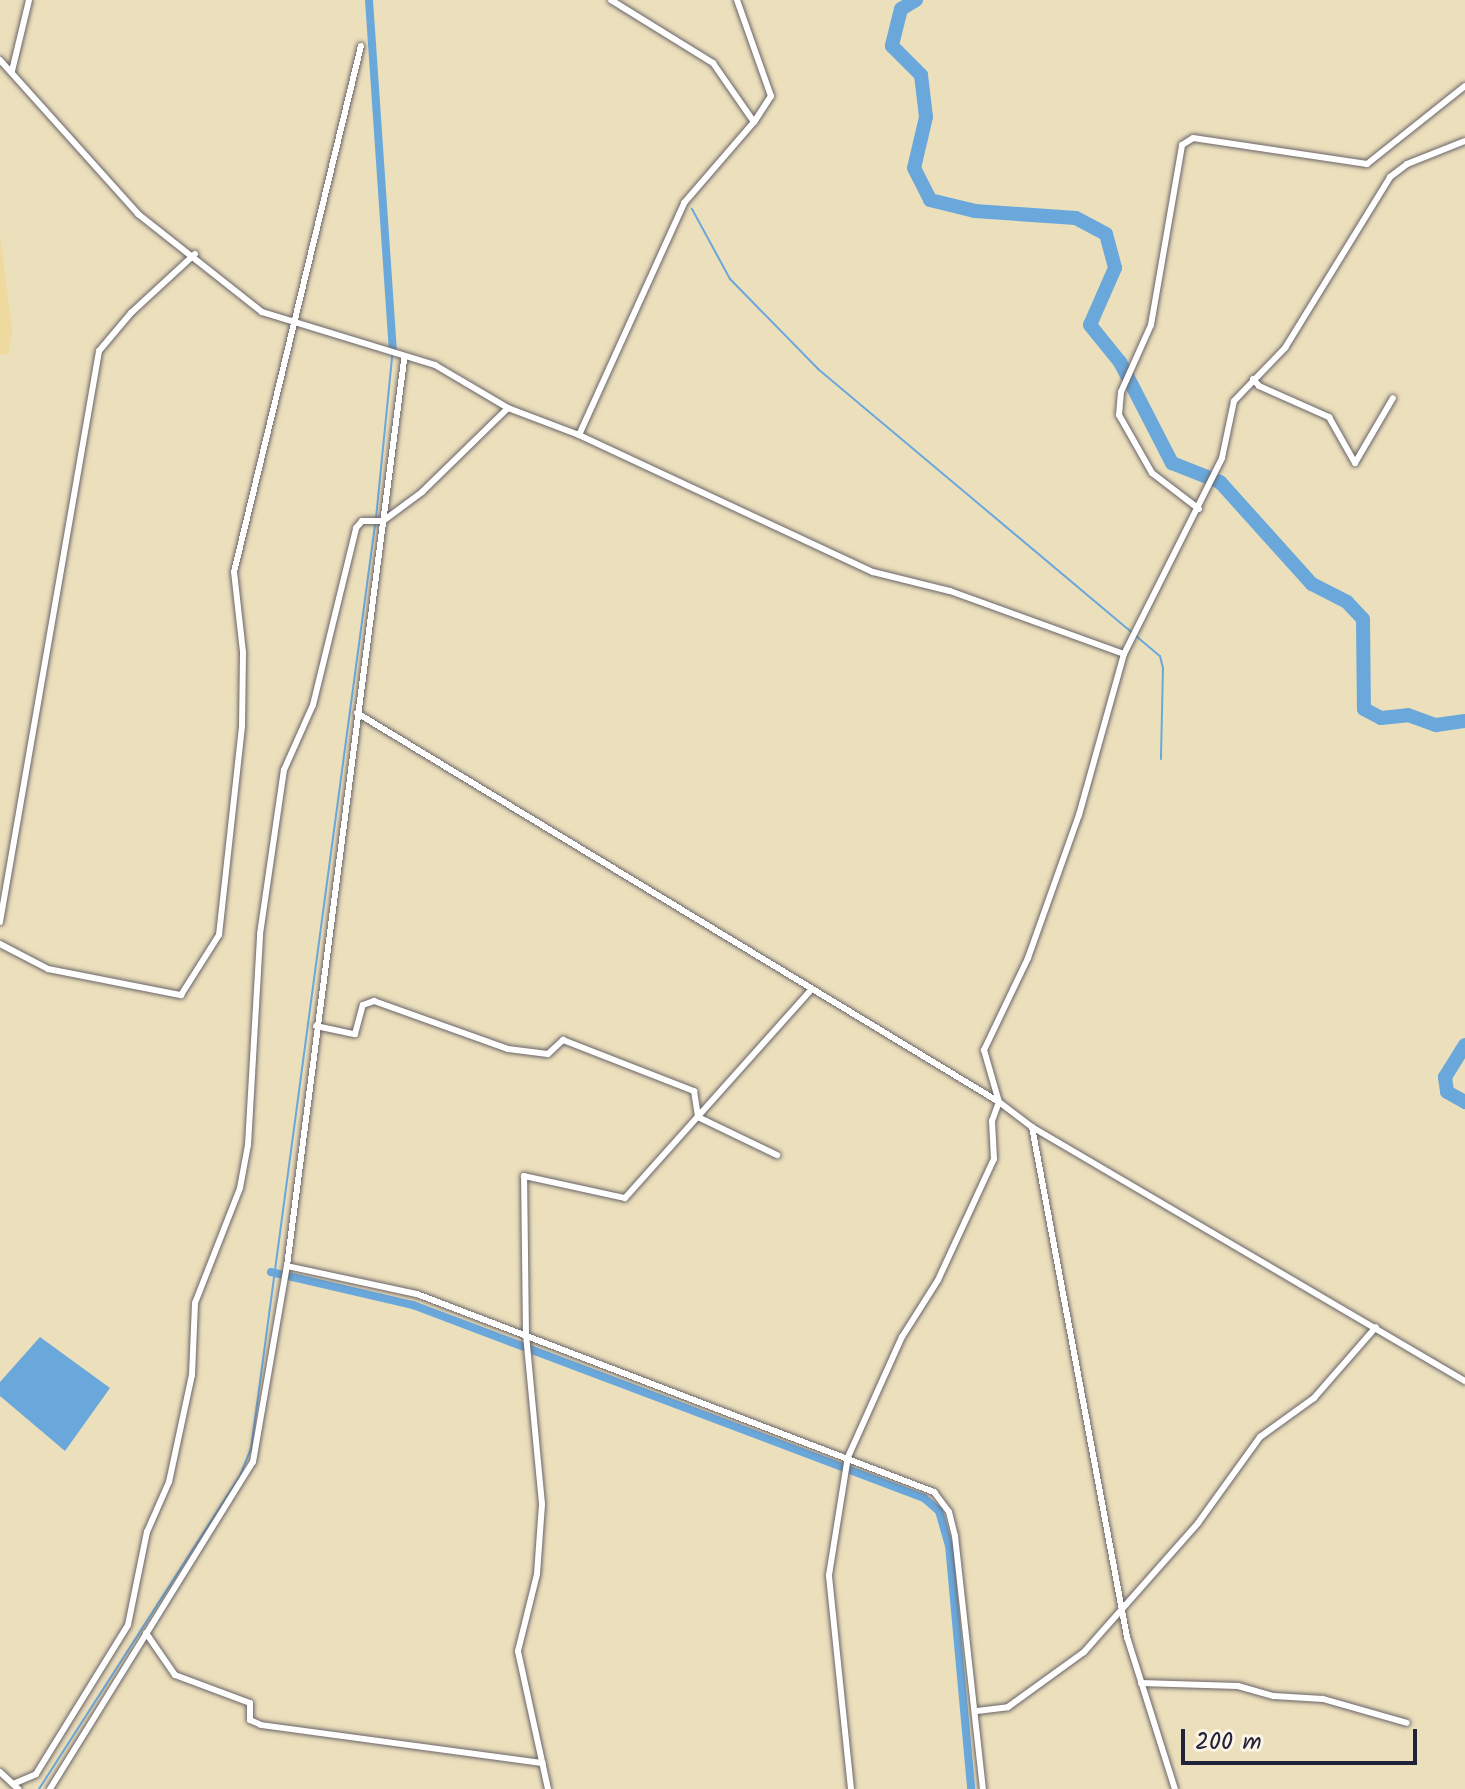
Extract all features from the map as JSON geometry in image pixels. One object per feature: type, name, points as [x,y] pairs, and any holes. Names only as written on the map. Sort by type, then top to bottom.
[{"type":"street","points":[[12,71],[29,0]]},
{"type":"street","points":[[611,0],[713,63],[754,122]]},
{"type":"street","points":[[579,435],[684,203],[754,122],[771,96],[737,0]]},
{"type":"street","points":[[0,944],[48,969],[181,995],[219,935],[242,726],[243,652],[234,572],[361,46]]},
{"type":"street","points":[[0,60],[138,214],[195,254],[222,283],[262,312],[404,360],[435,365],[508,408],[579,435],[873,572],[950,591],[1124,654]]},
{"type":"street","points":[[1199,509],[1152,473],[1119,415],[1121,392],[1151,325],[1182,145],[1193,138],[1367,164],[1465,86]]},
{"type":"street","points":[[851,1789],[829,1575],[848,1456],[902,1337],[972,1213],[994,1159],[992,1121],[999,1102],[984,1050],[989,1033],[1028,958],[1069,844],[1124,654],[1222,458],[1234,401],[1285,348],[1390,177],[1407,164],[1465,141]]},
{"type":"street","points":[[0,922],[99,351],[131,313],[195,254]]},
{"type":"street","points":[[50,1789],[253,1462],[287,1266],[357,713],[378,521],[404,360]]},
{"type":"street","points":[[1253,379],[1259,386],[1329,417],[1355,463],[1393,398]]},
{"type":"street","points":[[0,1772],[15,1787],[36,1774],[128,1625],[147,1532],[169,1482],[192,1375],[195,1303],[240,1188],[248,1145],[260,934],[284,770],[313,705],[356,528],[378,521],[494,428],[508,408]]},
{"type":"street","points":[[357,713],[999,1102],[1032,1127],[1465,1381]]},
{"type":"street","points":[[548,1789],[518,1651],[537,1574],[542,1504],[526,1335],[524,1176],[625,1198],[812,989]]},
{"type":"street","points":[[316,1026],[355,1034],[363,1005],[374,1001],[508,1049],[548,1054],[563,1040],[694,1091],[693,1110],[698,1117],[777,1155]]},
{"type":"street","points":[[1032,1127],[1122,1611],[1175,1789]]},
{"type":"street","points":[[287,1266],[417,1294],[848,1456],[934,1492],[949,1512],[977,1711],[983,1789]]},
{"type":"street","points":[[977,1711],[1008,1707],[1084,1652],[1198,1523],[1260,1437],[1314,1398],[1376,1327]]},
{"type":"street","points":[[146,1633],[175,1675],[250,1703],[250,1720],[261,1725],[542,1763]]},
{"type":"street","points":[[1141,1683],[1238,1686],[1274,1696],[1323,1699],[1407,1723]]},
{"type":"sand","points":[[0,234],[12,331],[8,355],[0,354]]},
{"type":"water","points":[[40,1337],[110,1388],[65,1451],[0,1396],[0,1382]]},
{"type":"waterway","points":[[369,0],[393,348]]},
{"type":"waterway","points":[[916,0],[901,9],[892,46],[921,75],[926,117],[914,168],[930,200],[975,211],[1076,218],[1106,234],[1115,268],[1090,325],[1120,362],[1172,463],[1220,482],[1312,584],[1347,602],[1363,619],[1364,709],[1381,718],[1408,715],[1436,725],[1465,721]]},
{"type":"waterway","points":[[692,209],[730,279],[818,369],[1131,632]]},
{"type":"waterway","points":[[376,518],[393,348]]},
{"type":"waterway","points":[[39,1789],[239,1478],[251,1449],[375,525]]},
{"type":"waterway","points":[[1136,636],[1160,656],[1163,668],[1161,759]]},
{"type":"waterway","points":[[1465,1045],[1445,1077],[1447,1092],[1465,1102]]},
{"type":"waterway","points":[[271,1272],[413,1305],[924,1498],[939,1511],[949,1545],[971,1789]]}]
